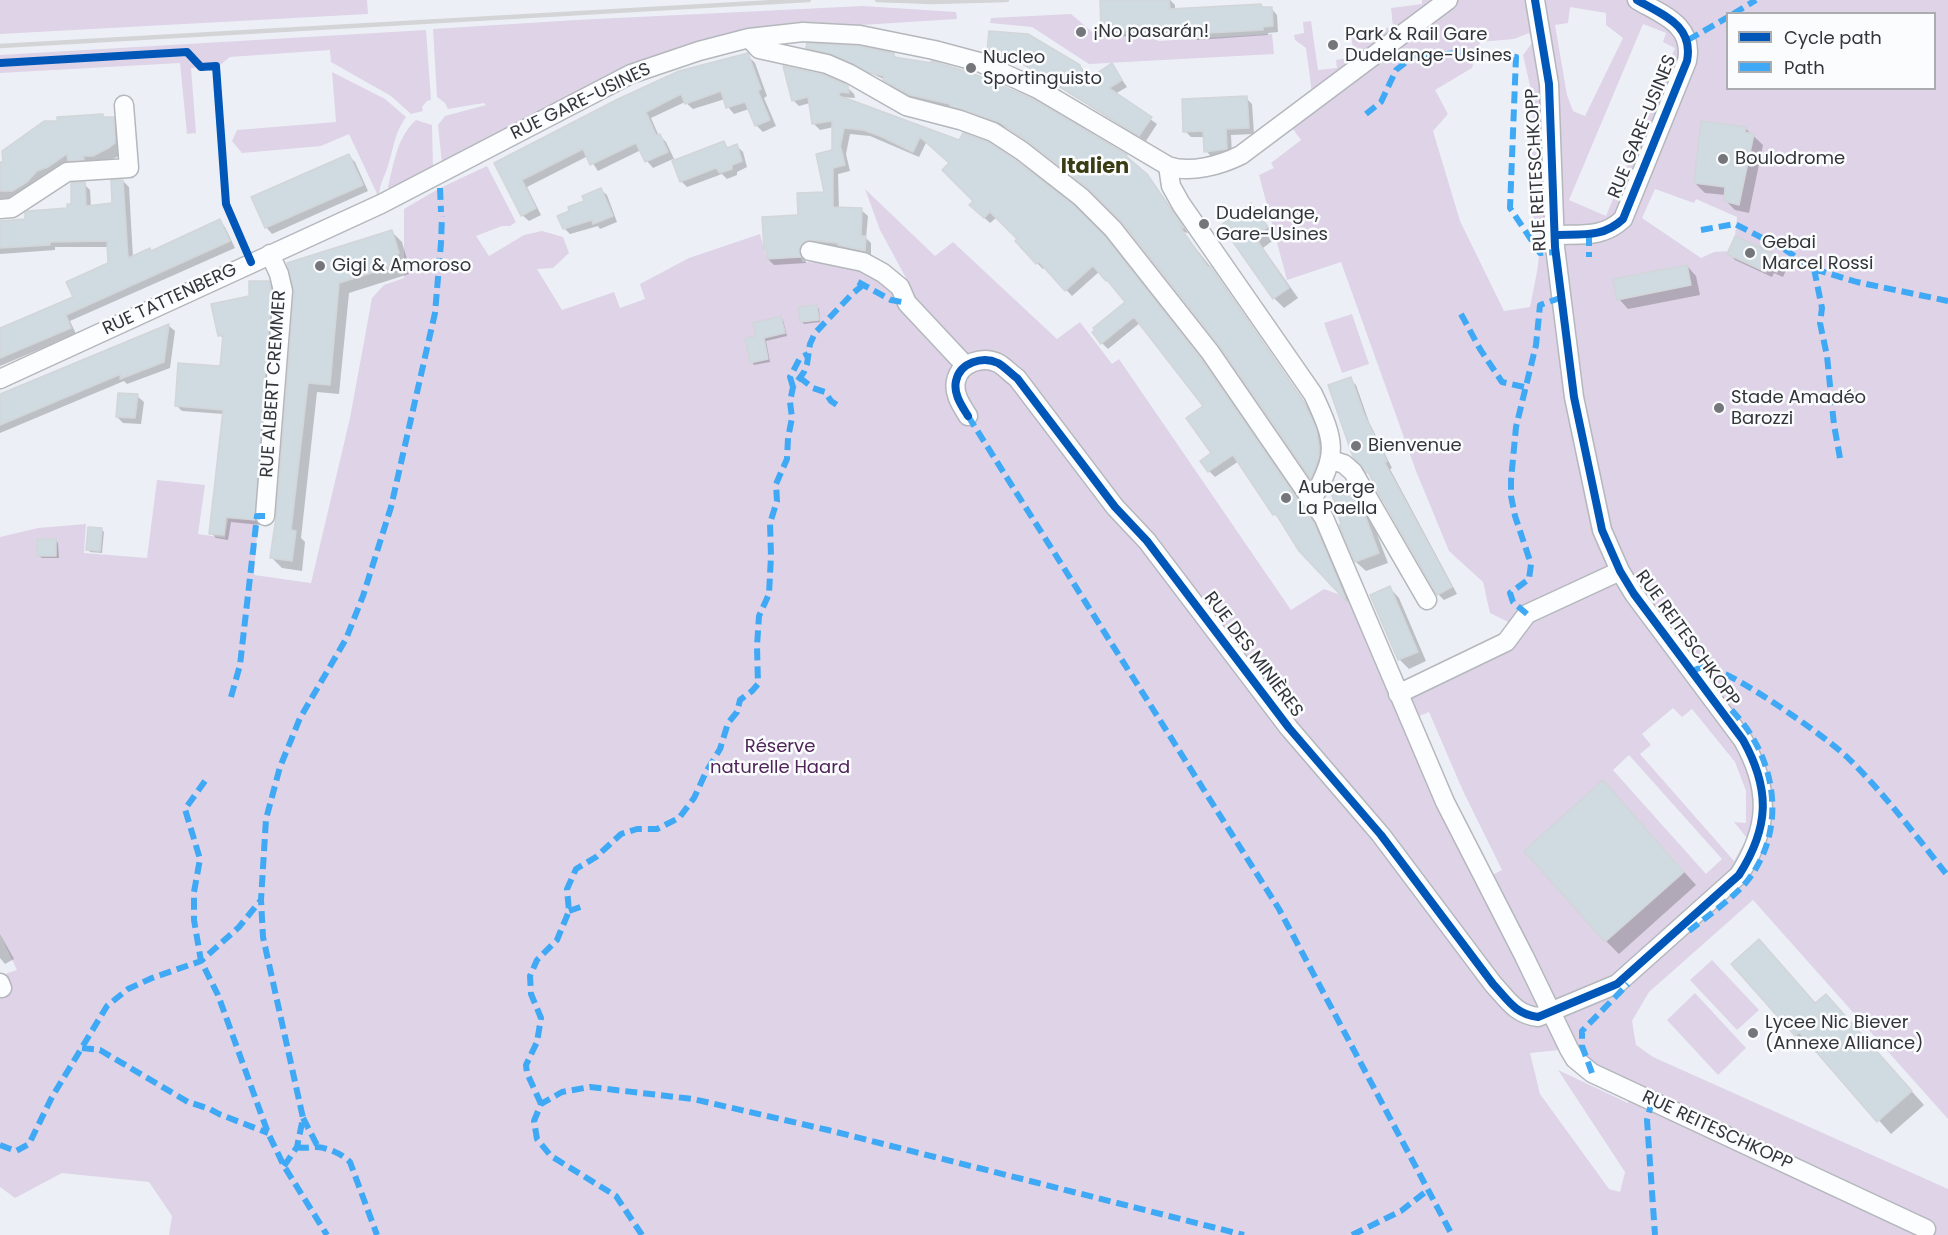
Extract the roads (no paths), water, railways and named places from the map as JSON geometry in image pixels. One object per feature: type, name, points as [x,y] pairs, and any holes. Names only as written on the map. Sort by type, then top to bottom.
[{"type":"street","name":"RUE GARE-USINES","points":[[437,175],[631,75],[699,51],[749,38],[803,32],[860,35],[979,62],[1038,89],[1168,166],[1181,169],[1208,166],[1241,155],[1448,0]]},
{"type":"street","name":"RUE REITESCHKOPP","points":[[1535,0],[1551,108],[1555,235],[1564,333],[1574,397],[1602,530],[1620,571],[1634,594],[1743,741],[1755,762],[1762,785],[1764,808],[1760,832],[1751,856],[1739,875],[1617,984],[1551,1011],[1575,1059],[1592,1073],[1926,1229]]},
{"type":"street","name":"RUE GARE-USINES","points":[[1555,235],[1601,233],[1614,228],[1623,219],[1687,61],[1688,40],[1683,30],[1676,23],[1636,0]]},
{"type":"street","points":[[749,38],[759,49],[827,64],[850,74],[906,106],[960,120],[993,132],[1022,151],[1081,197],[1113,229],[1210,352],[1312,500],[1333,536],[1445,802],[1551,1011]]},
{"type":"street","points":[[0,209],[12,208],[67,172],[129,168],[124,105]]},
{"type":"street","points":[[1168,166],[1171,186],[1181,204],[1313,394],[1330,436],[1331,460],[1312,500]]},
{"type":"street","name":"RUE TATTENBERG","points":[[0,379],[381,204],[437,175]]},
{"type":"street","points":[[810,251],[863,262],[883,273],[900,287],[907,303],[965,365],[956,381],[958,399],[968,417]]},
{"type":"street","name":"RUE ALBERT CREMMER","points":[[265,516],[283,291],[279,274],[270,254]]},
{"type":"street","name":"RUE DES MINIÈRES","points":[[965,365],[981,359],[998,363],[1017,378],[1115,507],[1147,541],[1289,729],[1381,835],[1493,984],[1524,1015],[1538,1017],[1551,1011]]},
{"type":"street","points":[[1331,460],[1344,464],[1353,472],[1427,600]]},
{"type":"street","points":[[1398,694],[1506,642],[1527,615],[1620,571]]},
{"type":"railway","points":[[0,46],[809,0]]},
{"type":"railway","points":[[877,0],[933,2],[1007,0]]},
{"type":"place","name":"¡No pasarán!","points":[[1081,32]]},
{"type":"place","name":"Park & Rail Gare Dudelange-Usines","points":[[1333,45]]},
{"type":"place","name":"Nucleo Sportinguisto","points":[[971,68]]},
{"type":"place","name":"Boulodrome","points":[[1723,159]]},
{"type":"place","name":"Dudelange, Gare-Usines","points":[[1204,224]]},
{"type":"place","name":"Gebai Marcel Rossi","points":[[1750,253]]},
{"type":"place","name":"Gigi & Amoroso","points":[[320,266]]},
{"type":"place","name":"Stade Amadéo Barozzi","points":[[1719,408]]},
{"type":"place","name":"Bienvenue","points":[[1356,446]]},
{"type":"place","name":"Auberge La Paella","points":[[1286,498]]},
{"type":"place","name":"Lycee Nic Biever (Annexe Alliance)","points":[[1753,1033]]},
{"type":"district","name":"Italien","points":[[1095,168]]},
{"type":"park label","name":"Réserve naturelle Haard","points":[[780,757]]}]
